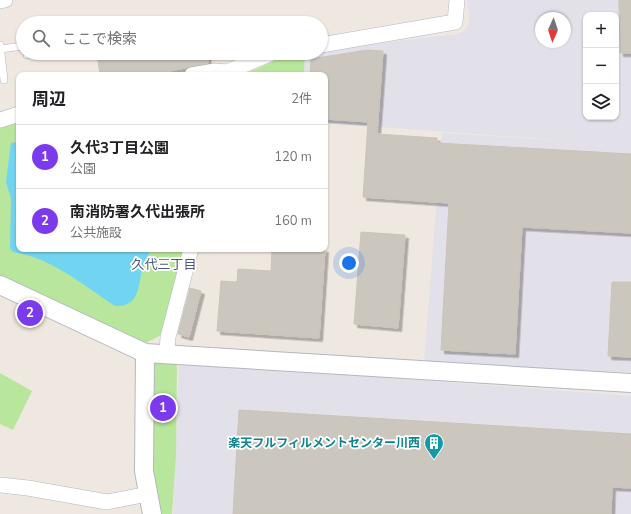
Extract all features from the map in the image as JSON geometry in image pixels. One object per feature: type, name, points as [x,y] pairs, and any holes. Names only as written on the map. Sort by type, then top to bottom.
[{"type":"street","points":[[0,1],[6,0]]},
{"type":"street","points":[[328,44],[455,22],[457,0]]},
{"type":"street","points":[[231,72],[257,60]]},
{"type":"street","points":[[0,120],[16,115]]},
{"type":"street","points":[[167,354],[168,337],[190,252]]},
{"type":"street","points":[[0,285],[145,353],[631,383]]},
{"type":"street","points":[[145,353],[144,470],[152,514]]},
{"type":"street","points":[[0,485],[28,488],[106,502],[148,494]]},
{"type":"lane","points":[[0,45],[4,80]]},
{"type":"lane","points":[[0,49],[16,47]]},
{"type":"shaded area","points":[[468,0],[631,0],[631,372],[424,364],[442,133],[585,142],[328,123],[328,72],[304,72],[305,60],[328,60],[328,49],[458,34],[466,29],[469,23]]},
{"type":"shaded area","points":[[179,362],[631,396],[631,514],[173,514]]},
{"type":"green space","points":[[275,60],[305,60],[304,72],[249,72]]},
{"type":"green space","points":[[16,120],[16,252],[183,252],[161,335],[144,344],[0,275],[0,125]]},
{"type":"green space","points":[[150,360],[177,361],[176,455],[172,514],[160,514],[148,471]]},
{"type":"green space","points":[[0,373],[32,391],[13,430],[0,424]]},
{"type":"water","points":[[16,142],[16,252],[150,252],[143,267],[138,290],[133,300],[123,305],[115,306],[67,273],[54,266],[27,255],[13,252],[10,248],[11,199],[6,182],[11,143]]},
{"type":"building","points":[[619,0],[631,0],[631,53],[620,53]]},
{"type":"building","points":[[367,50],[383,51],[377,134],[437,138],[437,143],[631,154],[631,233],[522,227],[515,354],[441,350],[449,203],[363,197],[368,122],[328,119],[328,72],[310,72],[311,60],[328,60],[328,56]]},
{"type":"building","points":[[98,60],[208,60],[208,63],[165,72],[100,72]]},
{"type":"building","points":[[361,232],[405,235],[398,328],[354,324]]},
{"type":"building","points":[[272,252],[325,252],[319,338],[217,331],[221,281],[237,282],[238,269],[271,271]]},
{"type":"building","points":[[612,282],[631,282],[631,357],[608,356]]},
{"type":"building","points":[[190,288],[201,291],[189,337],[178,334]]},
{"type":"building","name":"楽天フルフィルメントセンター川西","points":[[239,410],[631,434],[631,488],[612,487],[611,514],[233,514]]},
{"type":"place","name":"南消防署久代出張所","points":[[30,313]]},
{"type":"place","name":"久代3丁目公園","points":[[163,408]]},
{"type":"place","name":"楽天フルフィルメントセンター川西","points":[[434,460]]},
{"type":"district","name":"久代三丁目","points":[[164,264]]}]
